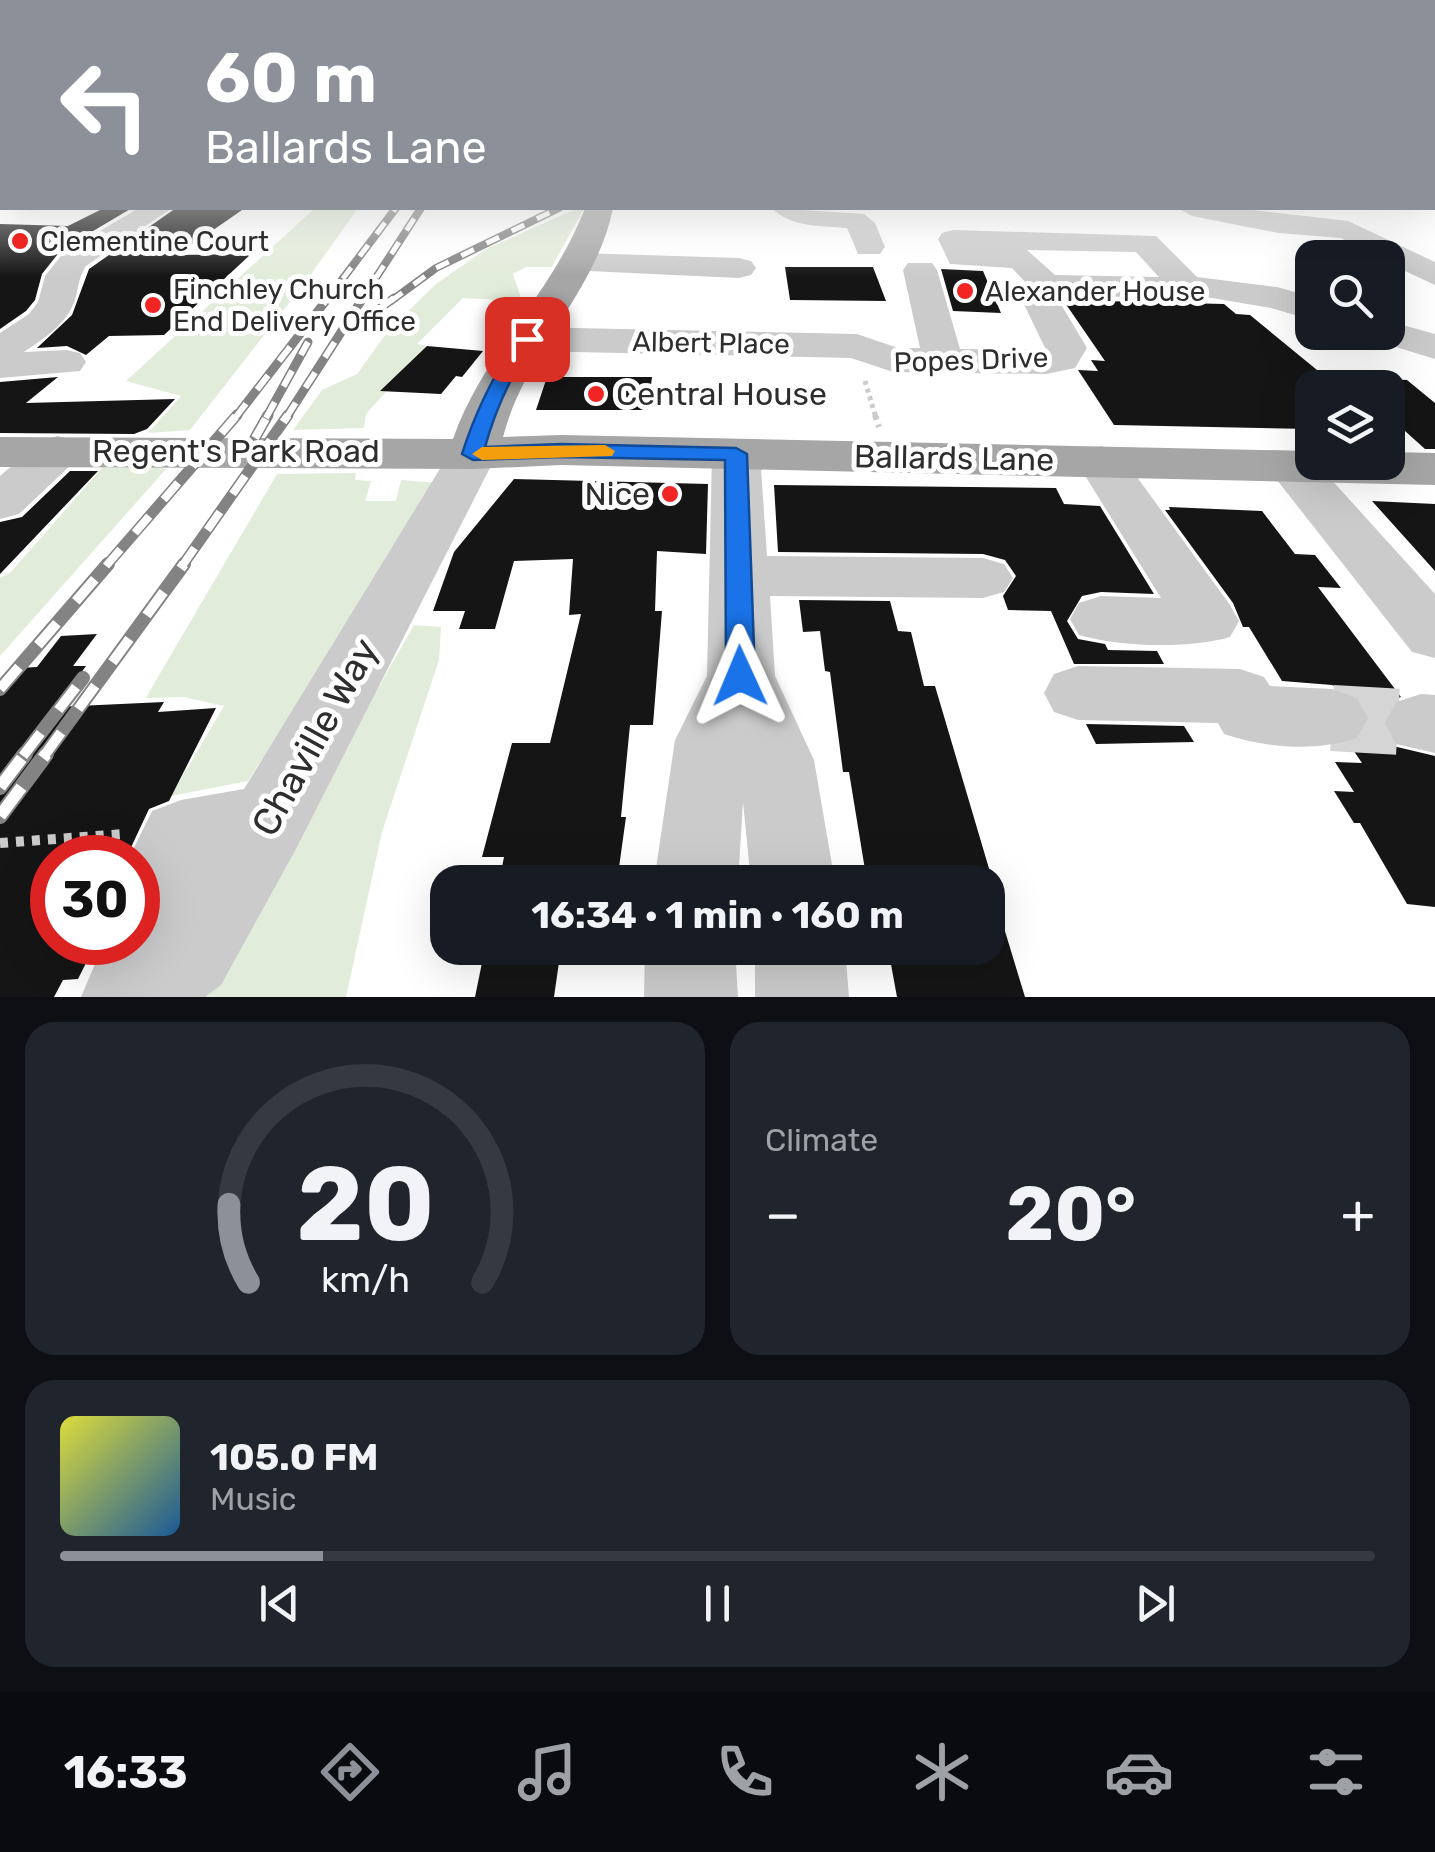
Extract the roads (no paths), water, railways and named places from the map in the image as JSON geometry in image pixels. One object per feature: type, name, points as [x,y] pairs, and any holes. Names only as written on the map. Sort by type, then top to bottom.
[{"type":"main road","points":[[473,454],[484,416],[516,355],[579,263],[598,210]]},
{"type":"main road","points":[[516,355],[533,429],[562,450]]},
{"type":"main road","points":[[362,451],[442,421],[516,355]]},
{"type":"main road","name":"Ballards Lane","points":[[473,454],[562,450],[1435,470]]},
{"type":"main road","name":"Regent's Park Road","points":[[0,452],[473,454]]},
{"type":"street","points":[[0,351],[42,322],[56,304],[62,276],[76,258],[155,210]]},
{"type":"street","points":[[792,210],[808,216],[854,220],[860,223],[869,246]]},
{"type":"street","points":[[1210,210],[1314,229],[1418,231]]},
{"type":"street","points":[[1348,230],[1435,275]]},
{"type":"street","points":[[938,250],[1145,243],[1174,274]]},
{"type":"street","points":[[938,250],[1033,272],[1174,274],[1295,306]]},
{"type":"street","points":[[938,250],[943,361]]},
{"type":"street","points":[[579,263],[739,268]]},
{"type":"street","name":"Popes Drive","points":[[893,360],[1061,359],[1067,348],[1037,294],[1033,272]]},
{"type":"street","points":[[1405,338],[1435,347]]},
{"type":"street","name":"Albert Place","points":[[516,355],[857,346],[893,360]]},
{"type":"street","points":[[0,366],[66,362]]},
{"type":"street","points":[[0,503],[58,451]]},
{"type":"street","name":"Chaville Way","points":[[128,997],[189,953],[269,821],[473,454]]},
{"type":"street","points":[[736,454],[740,676],[778,760],[791,865]]},
{"type":"street","points":[[1100,461],[1208,620],[1100,619]]},
{"type":"street","points":[[1291,466],[1411,578],[1435,635]]},
{"type":"street","points":[[738,576],[983,578]]},
{"type":"street","points":[[698,865],[711,740],[740,676]]},
{"type":"street","points":[[1078,693],[1240,696],[1249,714],[1332,718]]},
{"type":"street","points":[[160,884],[181,838],[269,821]]},
{"type":"street","points":[[108,997],[123,965]]},
{"type":"street","points":[[690,965],[690,997]]},
{"type":"street","points":[[801,965],[802,997]]},
{"type":"tunnel","points":[[1332,718],[1421,723]]},
{"type":"railway","points":[[326,301],[394,210]]},
{"type":"railway","points":[[361,301],[420,210]]},
{"type":"railway","points":[[391,301],[436,268],[555,210]]},
{"type":"railway","points":[[235,418],[328,298]]},
{"type":"railway","points":[[287,416],[363,298]]},
{"type":"railway","points":[[352,329],[394,298]]},
{"type":"railway","points":[[266,418],[308,342]]},
{"type":"railway","points":[[106,566],[237,415]]},
{"type":"railway","points":[[255,438],[268,415]]},
{"type":"railway","points":[[182,566],[287,416]]},
{"type":"railway","points":[[0,689],[108,564]]},
{"type":"railway","points":[[44,756],[184,564]]},
{"type":"railway","points":[[23,756],[83,678]]},
{"type":"railway","points":[[0,787],[25,754]]},
{"type":"railway","points":[[0,816],[46,754]]},
{"type":"place","name":"Clementine Court","points":[[20,241]]},
{"type":"place","name":"Alexander House","points":[[965,291]]},
{"type":"place","name":"Finchley Church End Delivery Office","points":[[153,305]]},
{"type":"place","name":"Central House","points":[[596,394]]},
{"type":"place","name":"Nice","points":[[670,494]]}]
